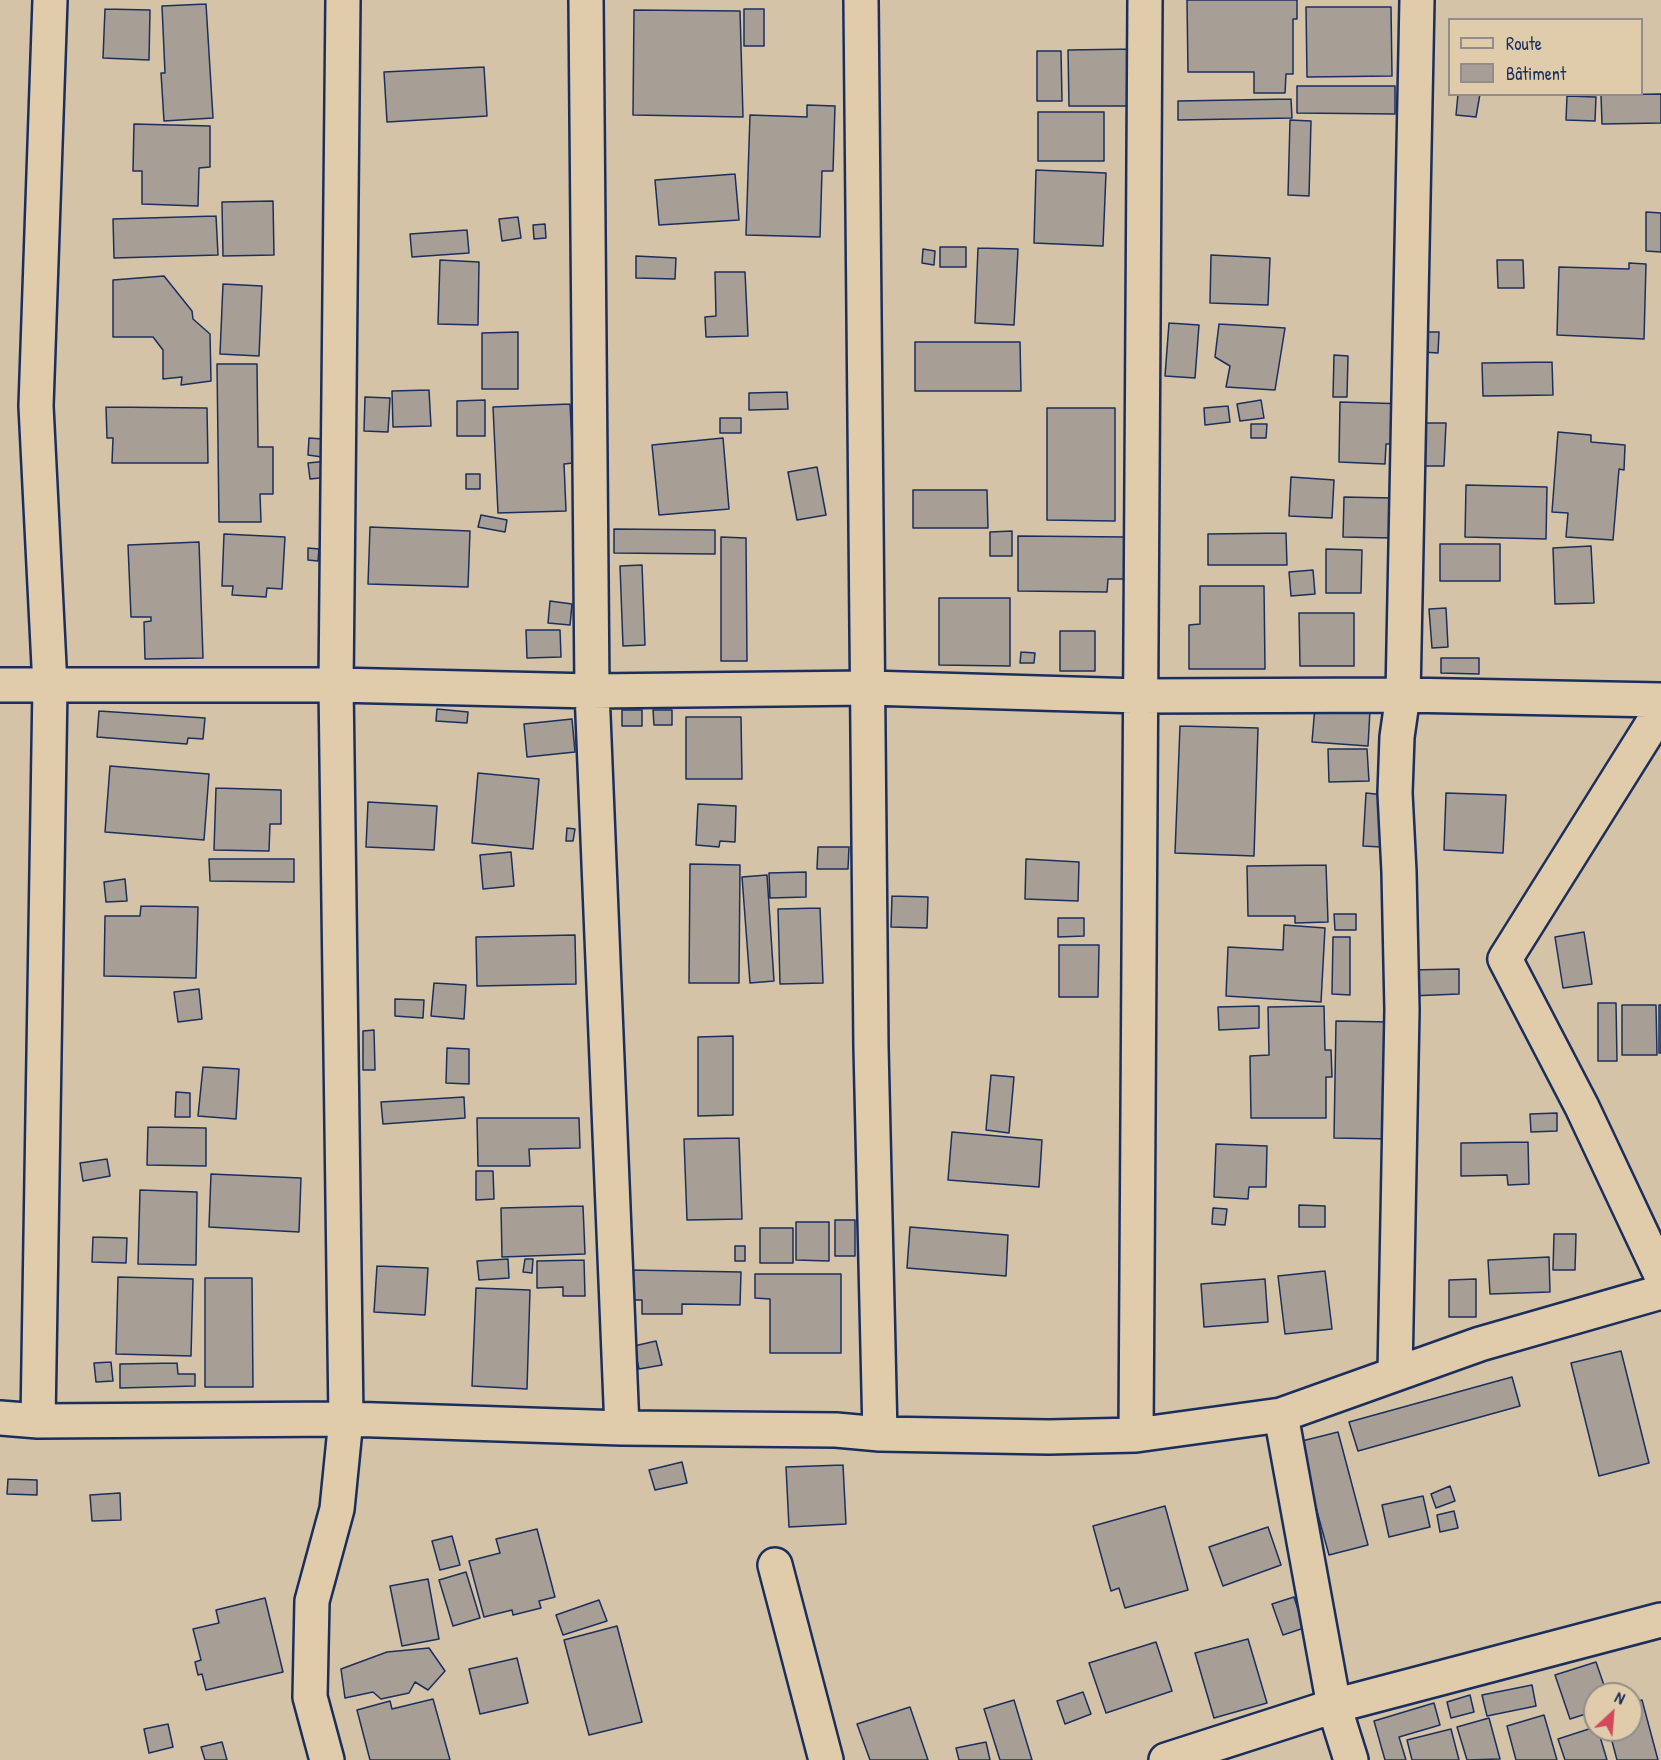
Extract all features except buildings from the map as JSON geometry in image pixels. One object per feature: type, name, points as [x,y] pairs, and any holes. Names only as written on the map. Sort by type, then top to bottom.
[{"type":"street","points":[[38,1421],[50,686],[36,406],[50,0]]},
{"type":"street","points":[[327,1760],[310,1696],[312,1601],[337,1509],[346,1419],[336,684],[343,0]]},
{"type":"street","points":[[586,0],[591,691],[622,1428]]},
{"type":"street","points":[[861,0],[871,1047],[880,1434]]},
{"type":"street","points":[[1136,1435],[1145,0]]},
{"type":"street","points":[[1395,1373],[1402,1010],[1395,793],[1397,737],[1403,695],[1418,0]]},
{"type":"street","points":[[0,686],[336,684],[591,691],[869,688],[1140,696],[1403,695],[1661,700]]},
{"type":"street","points":[[1661,710],[1505,959],[1582,1107],[1661,1275]]},
{"type":"street","points":[[0,1418],[38,1421],[346,1419],[622,1428],[836,1430],[880,1434],[1049,1437],[1136,1435],[1281,1415],[1480,1344],[1661,1292]]},
{"type":"street","points":[[1281,1415],[1334,1706],[1351,1760]]},
{"type":"street","points":[[775,1564],[826,1760]]},
{"type":"street","points":[[1166,1760],[1334,1706],[1661,1620]]}]
